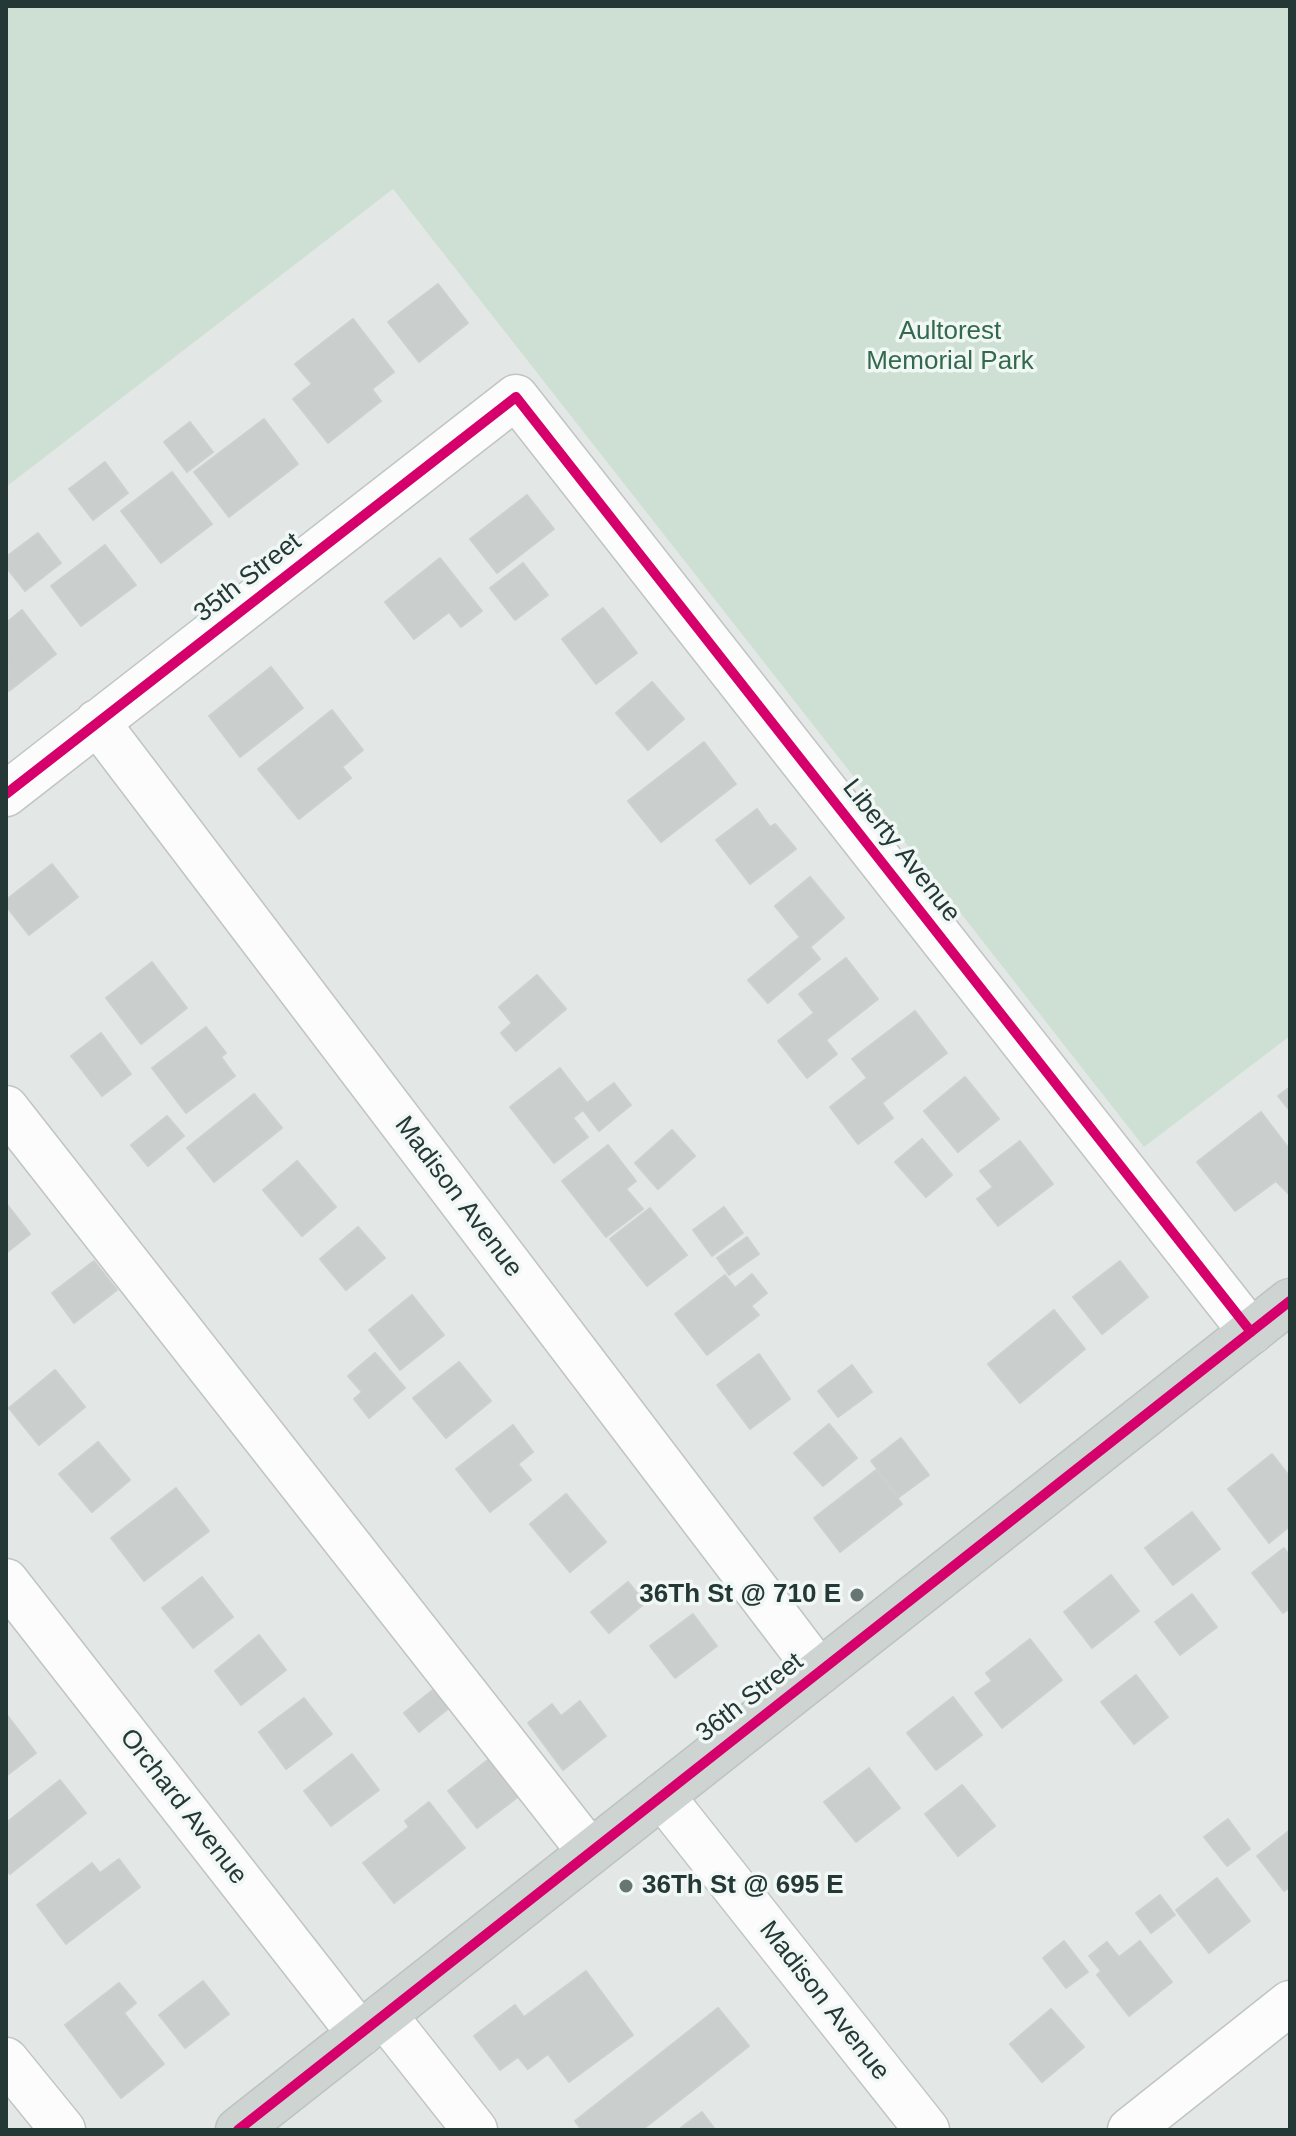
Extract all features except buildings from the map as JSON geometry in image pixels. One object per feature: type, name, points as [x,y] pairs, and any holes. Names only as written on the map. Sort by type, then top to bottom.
[{"type":"main road","name":"36th Street","points":[[238,2130],[1290,1301]]},
{"type":"street","name":"35th Street","points":[[6,794],[516,397]]},
{"type":"street","name":"Liberty Avenue","points":[[516,397],[1251,1332]]},
{"type":"street","name":"Madison Avenue","points":[[97,722],[819,1672]]},
{"type":"street","points":[[6,1108],[590,1852]]},
{"type":"street","name":"Orchard Avenue","points":[[6,1581],[372,2024],[475,2130]]},
{"type":"street","name":"Madison Avenue","points":[[662,1796],[927,2130]]},
{"type":"street","points":[[1130,2130],[1290,2003]]},
{"type":"street","points":[[6,2060],[63,2130]]},
{"type":"green space","name":"Aultorest Memorial Park","points":[[6,6],[1290,6],[1290,1036],[1144,1147],[393,189],[6,487]]},
{"type":"cycle path","points":[[6,794],[516,397],[1251,1332]]},
{"type":"cycle path","points":[[238,2130],[1290,1301]]},
{"type":"place","name":"36Th St @ 710 E","points":[[857,1595]]},
{"type":"place","name":"36Th St @ 695 E","points":[[626,1886]]}]
